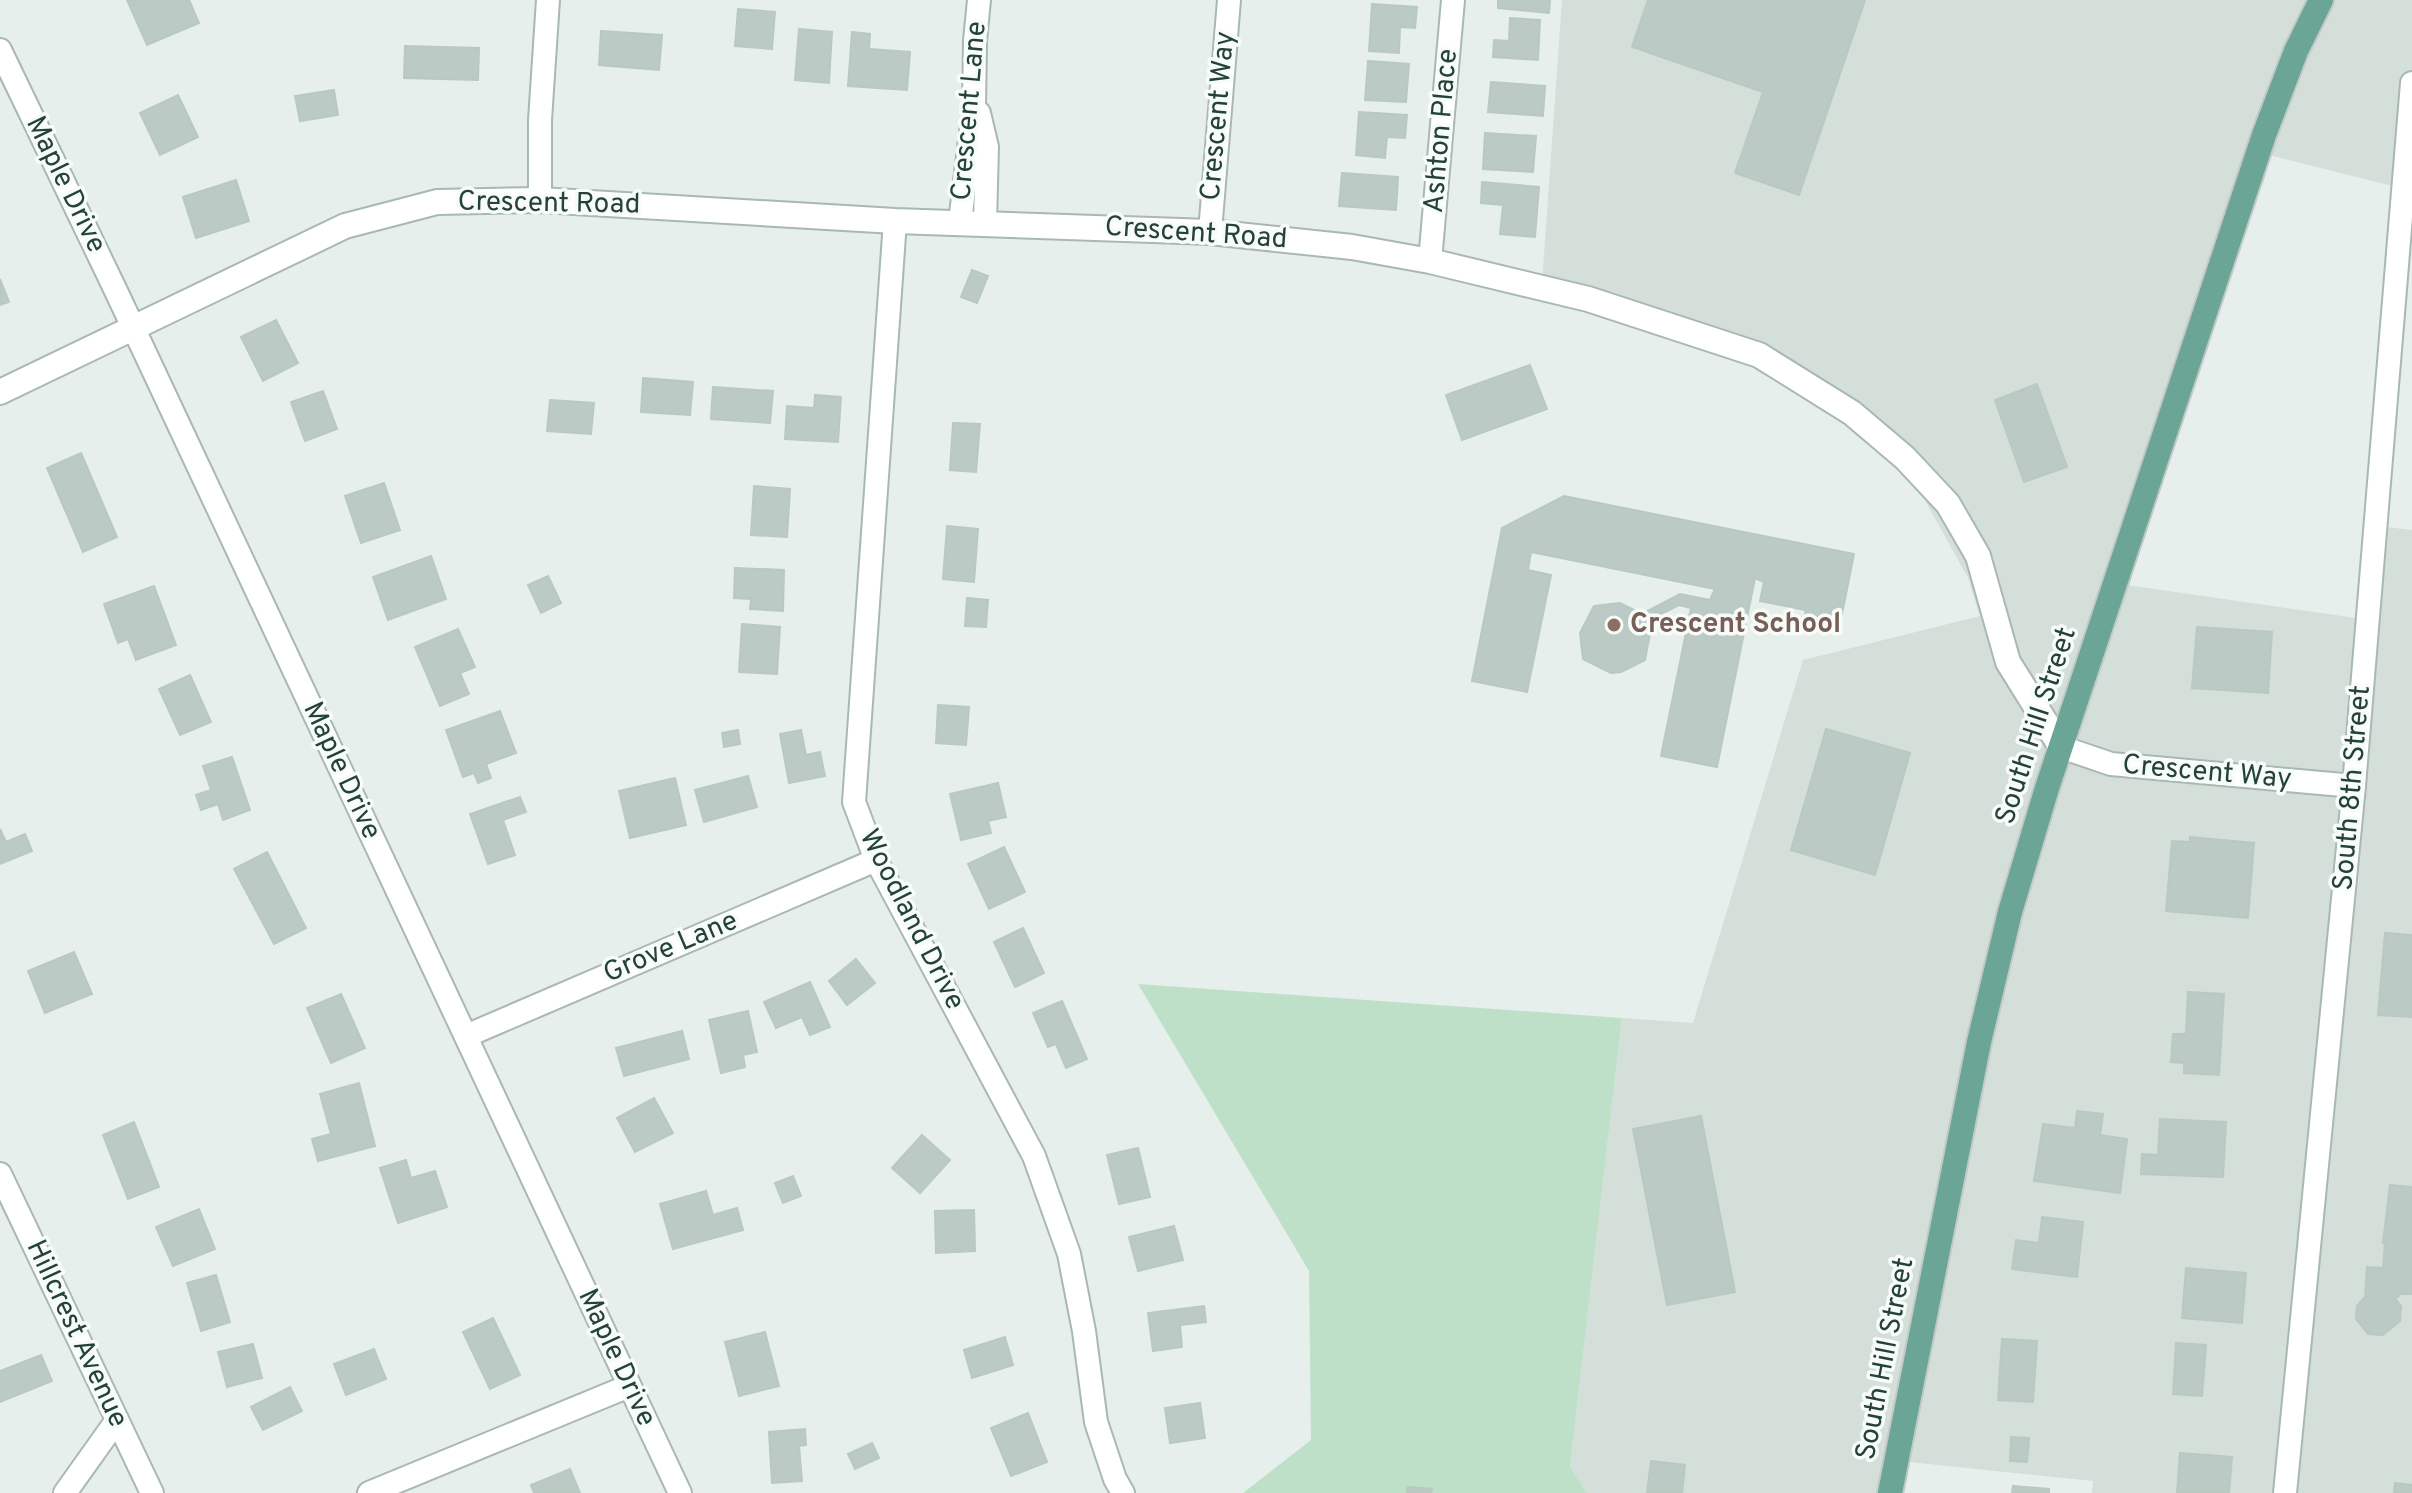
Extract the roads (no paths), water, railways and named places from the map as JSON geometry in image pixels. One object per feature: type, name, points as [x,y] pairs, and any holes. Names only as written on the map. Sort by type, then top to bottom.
[{"type":"main road","name":"South Hill Street","points":[[1890,1493],[1989,994],[2022,870],[2269,121],[2296,51],[2321,0]]},
{"type":"street","points":[[540,200],[540,120],[548,0]]},
{"type":"street","name":"Crescent Lane","points":[[972,222],[987,147],[974,93],[979,0]]},
{"type":"street","name":"Crescent Way","points":[[1210,232],[1229,0]]},
{"type":"street","name":"Ashton Place","points":[[1430,261],[1453,0]]},
{"type":"street","name":"Maple Drive","points":[[0,50],[680,1493]]},
{"type":"street","name":"South 8th Street","points":[[2285,1493],[2354,786],[2412,83]]},
{"type":"street","name":"Crescent Road","points":[[0,392],[345,226],[437,202],[540,200],[895,221],[1210,232],[1352,247],[1430,261],[1588,299],[1759,355],[1852,413],[1905,458],[1948,504],[1978,556],[2008,662],[2061,747]]},
{"type":"street","name":"Woodland Drive","points":[[895,221],[854,802],[876,860],[1034,1156],[1069,1254],[1084,1331],[1096,1422],[1115,1479],[1123,1493]]},
{"type":"street","name":"Crescent Way","points":[[2061,747],[2111,764],[2354,786]]},
{"type":"street","name":"Grove Lane","points":[[466,1036],[876,860]]},
{"type":"street","name":"Hillcrest Avenue","points":[[0,1174],[152,1493]]},
{"type":"street","points":[[369,1493],[629,1386]]},
{"type":"street","points":[[65,1493],[117,1420]]},
{"type":"place","name":"Crescent School","points":[[1614,625]]}]
